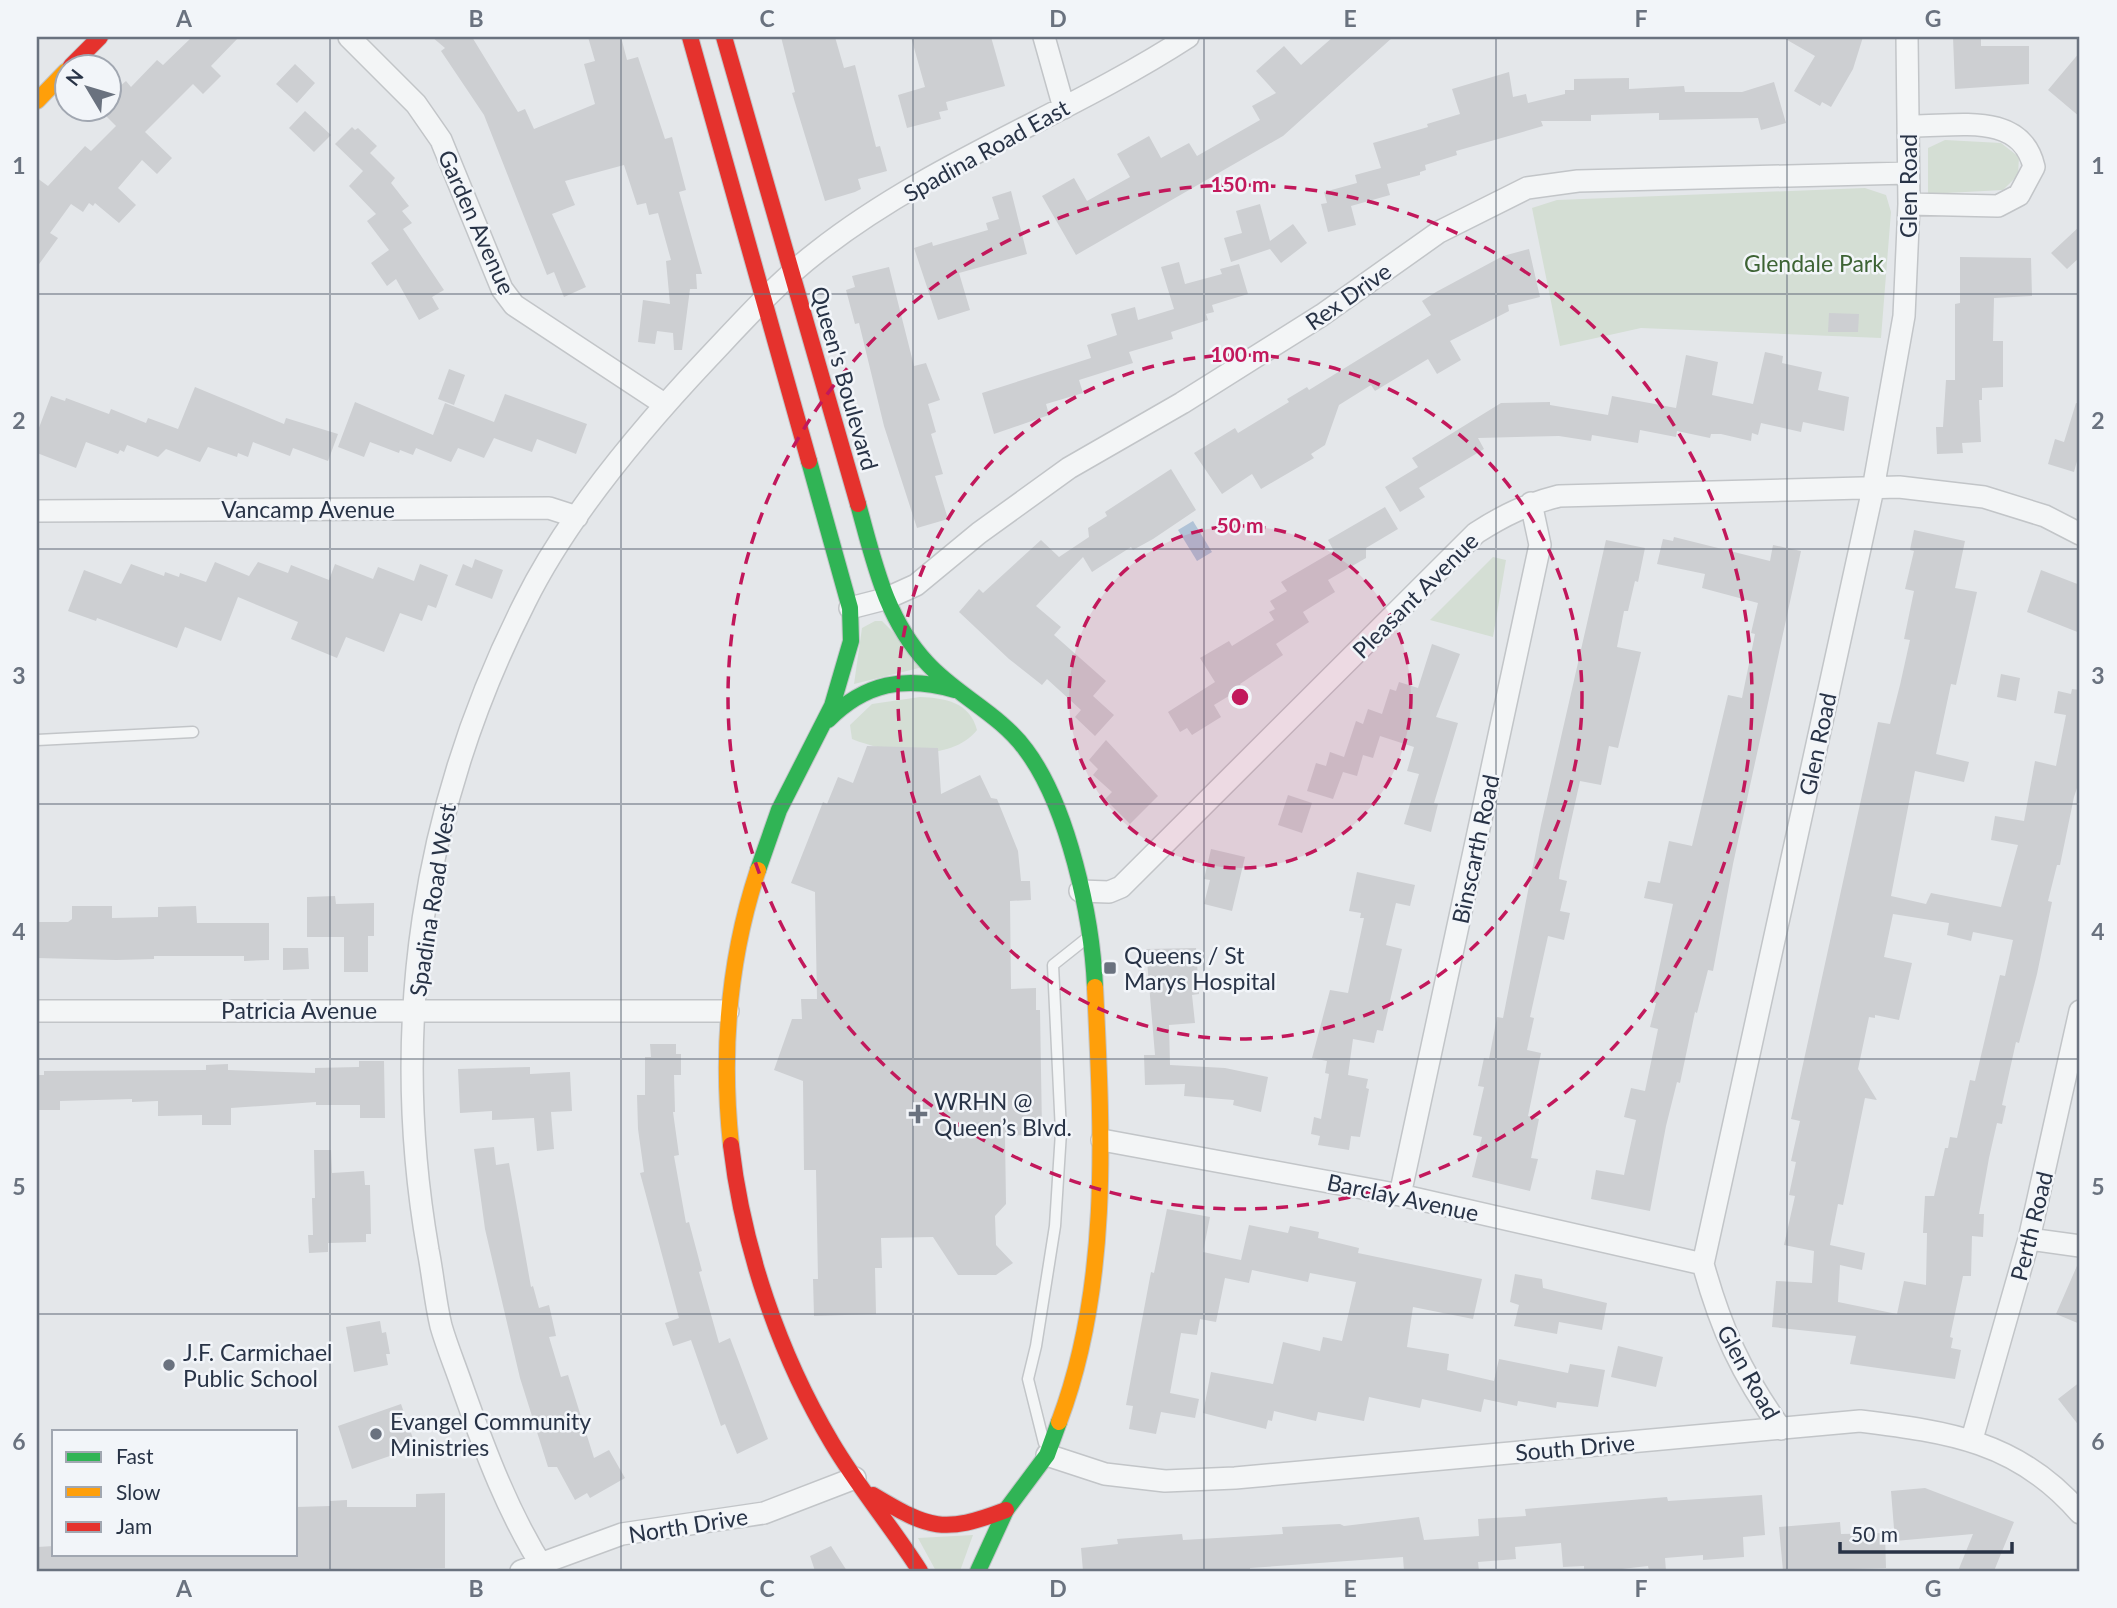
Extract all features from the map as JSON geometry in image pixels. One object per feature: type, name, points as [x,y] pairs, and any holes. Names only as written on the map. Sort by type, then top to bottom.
[{"type":"street","points":[[85,52],[100,37]]},
{"type":"street","name":"Garden Avenue","points":[[349,37],[416,104],[441,140],[502,289],[514,305],[664,404]]},
{"type":"street","name":"Queen's Boulevard","points":[[690,37],[850,608],[850,645],[826,722],[783,801],[753,885],[736,949],[728,1011],[727,1103],[735,1175],[743,1217],[783,1350],[831,1441],[920,1571]]},
{"type":"street","name":"Queen's Boulevard","points":[[724,37],[885,599],[903,632],[928,664],[976,701],[1026,749],[1058,804],[1089,937],[1094,969],[1102,1140],[1099,1227],[1085,1320],[1068,1399],[1047,1455],[1006,1510],[978,1571]]},
{"type":"street","points":[[1044,37],[1064,108]]},
{"type":"street","name":"Spadina Road East","points":[[792,275],[817,252],[937,173],[1064,108],[1188,37]]},
{"type":"street","name":"Glen Road","points":[[1781,1429],[1741,1368],[1718,1319],[1703,1264],[1873,489],[1904,316],[1909,204],[1906,37]]},
{"type":"street","points":[[37,101],[52,85]]},
{"type":"street","points":[[1909,127],[1988,126],[2004,129],[2026,143],[2034,167],[2019,195],[1998,205],[1909,204]]},
{"type":"street","name":"Rex Drive","points":[[850,608],[885,599],[916,585],[979,533],[1069,468],[1182,403],[1322,315],[1438,232],[1527,188],[1578,181],[1908,173]]},
{"type":"street","name":"Spadina Road West","points":[[535,1568],[488,1459],[441,1325],[417,1183],[410,1092],[414,1010],[436,840],[457,766],[482,696],[526,599],[577,517],[664,404],[792,275]]},
{"type":"street","name":"Pleasant Avenue","points":[[1080,891],[1109,892],[1121,887],[1476,533],[1531,503],[1559,496],[1873,489],[1899,486],[1984,497],[2045,516],[2080,534]]},
{"type":"street","name":"Binscarth Road","points":[[1400,1195],[1540,545],[1531,503]]},
{"type":"street","name":"Vancamp Avenue","points":[[37,511],[549,508],[577,517]]},
{"type":"street","name":"Queen's Boulevard","points":[[826,722],[838,708],[865,689],[894,680],[922,680],[953,689],[976,701]]},
{"type":"street","name":"Patricia Avenue","points":[[37,1011],[728,1011]]},
{"type":"street","name":"Perth Road","points":[[1972,1439],[2029,1239],[2080,1011]]},
{"type":"street","name":"Barclay Avenue","points":[[1102,1140],[1400,1195],[1703,1264]]},
{"type":"street","points":[[2029,1239],[2080,1246]]},
{"type":"street","name":"South Drive","points":[[1047,1455],[1105,1474],[1165,1481],[1235,1478],[1860,1421],[1932,1430],[1972,1439],[1998,1450],[2039,1478],[2080,1513]]},
{"type":"street","name":"Queen's Boulevard","points":[[861,1485],[921,1524],[956,1529],[1006,1510]]},
{"type":"street","name":"North Drive","points":[[535,1568],[622,1534],[764,1513],[861,1485]]},
{"type":"lane","points":[[37,740],[193,732]]},
{"type":"lane","points":[[1047,1455],[1028,1379],[1036,1346],[1055,1226],[1061,1132],[1053,965],[1089,937]]},
{"type":"green space","points":[[1945,140],[2001,143],[2019,157],[2018,175],[2003,190],[1928,194],[1928,148]]},
{"type":"green space","name":"Glendale Park","points":[[1865,188],[1886,195],[1891,212],[1881,338],[1641,328],[1560,346],[1532,208],[1557,200]]},
{"type":"green space","points":[[1493,557],[1506,560],[1493,637],[1430,620]]},
{"type":"green space","points":[[875,621],[882,621],[927,666],[854,684],[862,628]]},
{"type":"green space","points":[[920,697],[955,703],[969,713],[977,730],[965,741],[951,748],[935,751],[900,751],[852,739],[850,725],[872,704]]},
{"type":"green space","points":[[973,1535],[960,1571],[936,1571],[918,1538]]},
{"type":"water","points":[[1193,521],[1212,552],[1197,561],[1178,530]]},
{"type":"building","points":[[192,37],[239,37],[211,66],[221,76],[203,94],[193,84],[145,132],[172,158],[157,174],[142,160],[118,188],[136,205],[119,223],[95,203],[93,206],[89,203],[83,212],[71,204],[50,233],[58,238],[37,267],[37,178],[48,186],[85,146],[91,151],[116,126],[112,122],[122,122],[122,85],[126,81],[131,87],[157,60],[163,65]]},
{"type":"building","points":[[432,37],[472,37],[518,112],[525,109],[534,129],[595,104],[584,64],[595,61],[588,37],[621,37],[627,60],[638,57],[665,139],[672,137],[686,190],[679,192],[702,274],[696,274],[697,289],[690,289],[682,350],[674,350],[673,333],[657,331],[655,344],[638,342],[643,300],[670,304],[666,261],[671,260],[658,213],[649,215],[646,203],[637,205],[624,165],[565,181],[575,205],[552,214],[586,287],[564,297],[554,272],[547,275],[484,115],[441,51],[445,48]]},
{"type":"building","points":[[781,37],[835,37],[844,68],[855,65],[876,147],[880,146],[887,171],[858,179],[861,189],[825,201],[792,93],[795,92]]},
{"type":"building","points":[[911,37],[991,37],[1005,86],[946,102],[948,110],[939,112],[941,119],[907,128],[898,95],[925,87]]},
{"type":"building","points":[[1333,37],[1393,37],[1283,136],[1076,255],[1042,196],[1074,178],[1087,201],[1130,177],[1117,154],[1149,136],[1161,158],[1189,143],[1197,156],[1260,120],[1252,106],[1276,93],[1256,71],[1284,46],[1301,65]]},
{"type":"building","points":[[1782,37],[1863,37],[1853,69],[1831,107],[1822,102],[1820,106],[1794,91],[1815,56]]},
{"type":"building","points":[[1953,37],[1981,37],[1981,46],[2029,46],[2029,84],[1955,89]]},
{"type":"building","points":[[2080,52],[2080,117],[2048,90]]},
{"type":"building","points":[[295,64],[315,83],[297,103],[276,84]]},
{"type":"building","points":[[1509,72],[1513,97],[1526,94],[1528,103],[1565,94],[1565,90],[1574,90],[1574,79],[1629,78],[1629,89],[1684,86],[1685,92],[1742,92],[1774,82],[1786,123],[1761,130],[1758,118],[1659,120],[1659,113],[1591,115],[1591,121],[1541,121],[1543,126],[1456,151],[1457,155],[1425,165],[1426,170],[1420,172],[1420,175],[1387,184],[1390,195],[1351,206],[1356,225],[1328,232],[1321,204],[1327,203],[1324,192],[1357,183],[1355,175],[1381,168],[1373,143],[1428,127],[1427,124],[1460,114],[1452,89]]},
{"type":"building","points":[[305,111],[331,135],[314,152],[289,128]]},
{"type":"building","points":[[352,127],[355,130],[358,128],[377,146],[370,153],[395,178],[391,183],[409,206],[402,211],[412,223],[403,229],[444,290],[432,297],[439,309],[419,320],[396,279],[387,286],[371,263],[389,250],[367,221],[376,214],[349,186],[363,171],[335,144]]},
{"type":"building","points":[[1011,191],[1027,254],[959,273],[970,310],[938,320],[914,248],[932,242],[933,246],[988,230],[986,223],[999,219],[992,197]]},
{"type":"building","points":[[1260,204],[1270,241],[1293,224],[1307,243],[1281,263],[1270,249],[1231,262],[1224,238],[1242,233],[1236,211]]},
{"type":"building","points":[[2080,226],[2080,257],[2067,269],[2051,253]]},
{"type":"building","points":[[1529,249],[1540,297],[1508,305],[1509,311],[1450,341],[1461,360],[1437,374],[1428,359],[1375,391],[1371,385],[1339,405],[1325,445],[1311,454],[1314,458],[1261,489],[1252,474],[1222,494],[1194,453],[1235,428],[1238,433],[1289,402],[1287,399],[1307,387],[1309,390],[1431,315],[1422,301],[1436,292],[1503,256]]},
{"type":"building","points":[[1960,257],[2031,258],[2032,296],[1994,298],[1993,341],[2003,341],[2003,387],[1982,388],[1982,400],[1979,400],[1981,442],[1962,443],[1963,453],[1937,454],[1936,427],[1943,427],[1946,380],[1955,380],[1955,304],[1960,303]]},
{"type":"building","points":[[1179,262],[1185,284],[1222,274],[1220,269],[1239,264],[1248,294],[1212,305],[1214,312],[1206,314],[1208,320],[1171,332],[1173,339],[1129,352],[1133,363],[1079,380],[1083,393],[1046,404],[1049,415],[994,434],[982,393],[1091,358],[1087,345],[1117,335],[1111,314],[1135,307],[1138,320],[1174,309],[1161,267]]},
{"type":"building","points":[[889,267],[914,366],[926,363],[940,400],[928,404],[936,432],[931,434],[943,474],[935,476],[948,519],[917,528],[884,426],[859,323],[855,324],[846,290],[855,287],[852,276]]},
{"type":"building","points":[[1829,313],[1859,314],[1858,332],[1828,332]]},
{"type":"building","points":[[1765,352],[1783,356],[1782,363],[1822,372],[1818,390],[1849,397],[1844,431],[1803,422],[1801,432],[1761,423],[1758,435],[1752,433],[1751,441],[1721,434],[1711,434],[1710,438],[1677,431],[1676,437],[1640,430],[1638,443],[1592,435],[1591,441],[1559,436],[1478,438],[1484,449],[1419,488],[1425,497],[1400,512],[1385,487],[1418,467],[1412,458],[1501,403],[1550,402],[1550,405],[1608,415],[1612,396],[1676,408],[1686,355],[1718,362],[1712,395],[1753,404]]},
{"type":"building","points":[[449,369],[465,375],[454,405],[438,399]]},
{"type":"building","points":[[195,387],[284,424],[286,418],[338,434],[328,461],[293,448],[290,456],[253,442],[248,457],[238,453],[237,457],[208,447],[200,462],[166,449],[158,457],[127,445],[124,452],[120,450],[118,454],[86,442],[76,468],[37,453],[37,433],[51,396],[65,401],[66,398],[109,414],[111,409],[146,423],[148,418],[178,429]]},
{"type":"building","points":[[505,394],[587,424],[576,454],[537,439],[532,452],[494,438],[484,458],[458,448],[451,462],[416,448],[413,455],[400,450],[399,453],[370,442],[364,457],[338,447],[355,402],[433,435],[445,403],[494,422]]},
{"type":"building","points":[[2076,403],[2080,404],[2080,450],[2074,472],[2048,464],[2055,439],[2064,442]]},
{"type":"building","points":[[1171,469],[1196,510],[1153,539],[1133,550],[1131,547],[1092,572],[1083,557],[1036,606],[1061,627],[1054,635],[1106,681],[1093,696],[1114,715],[1095,736],[1075,717],[1081,710],[1047,679],[1042,685],[1009,659],[959,612],[979,589],[983,593],[1041,540],[1059,557],[1089,537],[1088,528],[1107,516],[1105,512]]},
{"type":"building","points":[[1385,507],[1398,529],[1366,548],[1366,558],[1328,580],[1335,592],[1303,612],[1309,622],[1276,644],[1283,655],[1240,684],[1242,688],[1214,705],[1221,717],[1192,735],[1187,728],[1180,732],[1168,712],[1215,682],[1200,658],[1229,641],[1232,646],[1274,620],[1269,612],[1275,609],[1270,601],[1287,591],[1281,582],[1334,551],[1328,540]]},
{"type":"building","points":[[1914,530],[1965,541],[1955,588],[1977,592],[1956,685],[1951,684],[1936,754],[1969,762],[1964,782],[1915,771],[1891,896],[1926,904],[1931,893],[2001,907],[2018,845],[1991,840],[1995,816],[2024,821],[2035,761],[2056,766],[2066,715],[2054,713],[2058,691],[2071,694],[2072,689],[2080,690],[2080,788],[2077,788],[2074,797],[2060,865],[2057,865],[2048,901],[2052,902],[2037,974],[2019,1043],[2016,1042],[2002,1105],[2006,1106],[2002,1124],[1997,1123],[1989,1158],[1979,1214],[1984,1214],[1983,1237],[1972,1236],[1971,1276],[1963,1276],[1950,1337],[1953,1338],[1951,1348],[1961,1350],[1955,1379],[1850,1364],[1856,1336],[1772,1327],[1776,1281],[1812,1283],[1814,1251],[1784,1245],[1795,1196],[1789,1195],[1796,1162],[1791,1161],[1800,1121],[1791,1119],[1878,722],[1890,724],[1910,640],[1904,639],[1914,591],[1905,589],[1914,551],[1910,550]],"holes":[[[1893,914],[1949,923],[1947,935],[1971,941],[1973,932],[2013,940],[2005,976],[2000,975],[1975,1081],[1970,1080],[1957,1138],[1950,1137],[1948,1148],[1945,1148],[1934,1196],[1925,1196],[1923,1233],[1927,1233],[1926,1285],[1904,1281],[1897,1314],[1838,1302],[1840,1265],[1862,1270],[1865,1253],[1830,1245],[1838,1204],[1843,1205],[1865,1098],[1877,1100],[1858,1069],[1869,1017],[1875,1018],[1875,1015],[1899,1020],[1912,963],[1884,957]]]},
{"type":"building","points":[[1674,537],[1770,561],[1773,545],[1801,551],[1733,864],[1713,971],[1708,970],[1697,1013],[1695,1012],[1680,1083],[1677,1082],[1666,1126],[1650,1211],[1591,1199],[1596,1170],[1624,1175],[1636,1120],[1624,1117],[1631,1088],[1645,1091],[1658,1029],[1650,1027],[1656,1003],[1652,1002],[1673,904],[1644,898],[1648,881],[1660,883],[1669,841],[1692,846],[1728,695],[1742,698],[1755,634],[1751,633],[1758,603],[1702,588],[1705,574],[1657,564],[1663,539],[1673,541]]},
{"type":"building","points":[[1606,540],[1645,548],[1638,582],[1635,581],[1628,611],[1624,611],[1617,647],[1641,652],[1618,748],[1609,746],[1601,785],[1580,781],[1560,871],[1559,879],[1567,881],[1560,911],[1570,913],[1564,940],[1548,936],[1530,1017],[1534,1018],[1527,1050],[1541,1053],[1528,1116],[1539,1119],[1531,1158],[1538,1159],[1530,1191],[1472,1177],[1482,1137],[1473,1135],[1484,1087],[1478,1086],[1484,1058],[1489,1059],[1497,1017],[1503,1018],[1541,825]]},
{"type":"building","points":[[475,559],[503,570],[492,599],[455,585],[463,564],[472,568]]},
{"type":"building","points":[[215,562],[249,576],[258,562],[288,573],[291,565],[329,580],[335,564],[373,579],[378,567],[414,581],[420,564],[448,575],[436,608],[428,605],[422,621],[400,613],[384,652],[346,637],[337,658],[291,639],[298,622],[238,597],[221,641],[185,627],[177,648],[97,618],[96,621],[68,611],[84,570],[121,584],[131,564],[164,576],[165,572],[179,577],[180,573],[206,582]]},
{"type":"building","points":[[2041,570],[2080,585],[2080,633],[2027,612]]},
{"type":"building","points":[[1432,644],[1460,654],[1436,717],[1458,723],[1434,803],[1438,804],[1431,832],[1404,824],[1419,774],[1407,771],[1414,747],[1380,736],[1373,758],[1363,755],[1357,776],[1343,772],[1333,799],[1307,791],[1316,763],[1326,766],[1330,752],[1344,757],[1356,721],[1363,724],[1368,709],[1382,714],[1390,689],[1396,691],[1399,682],[1418,688]]},
{"type":"building","points":[[2001,674],[2020,678],[2016,701],[1997,697]]},
{"type":"building","points":[[1106,740],[1158,796],[1130,824],[1105,799],[1112,792],[1093,775],[1098,769],[1089,760]]},
{"type":"building","points":[[867,746],[938,748],[941,794],[980,775],[991,798],[997,799],[1018,851],[1021,881],[1030,881],[1031,900],[1010,901],[1011,989],[1036,988],[1036,1010],[1040,1010],[1042,1130],[1031,1130],[1032,1135],[1005,1136],[1006,1204],[995,1216],[996,1245],[1013,1263],[996,1275],[958,1275],[933,1237],[881,1238],[882,1268],[875,1268],[876,1314],[814,1316],[813,1279],[818,1279],[816,1170],[804,1170],[803,1081],[774,1070],[792,1019],[802,1019],[801,999],[817,999],[815,892],[791,883],[823,802],[827,804],[838,777],[853,783]]},
{"type":"building","points":[[1288,795],[1312,803],[1302,833],[1278,825]]},
{"type":"building","points":[[1211,849],[1245,857],[1232,911],[1204,904],[1210,880],[1204,879]]},
{"type":"building","points":[[1357,872],[1415,885],[1410,906],[1396,903],[1386,945],[1402,949],[1383,1031],[1377,1030],[1374,1043],[1353,1039],[1348,1075],[1368,1079],[1366,1088],[1369,1089],[1360,1137],[1351,1136],[1349,1150],[1318,1145],[1320,1136],[1311,1134],[1314,1117],[1321,1119],[1329,1074],[1325,1073],[1327,1061],[1312,1058],[1330,990],[1348,993],[1364,918],[1360,918],[1361,913],[1349,911]]},
{"type":"building","points":[[335,896],[336,904],[374,903],[374,936],[368,936],[368,972],[344,972],[344,937],[307,937],[307,897]]},
{"type":"building","points":[[72,906],[112,906],[112,918],[158,917],[158,907],[196,906],[197,923],[269,923],[269,960],[244,961],[244,956],[154,956],[154,959],[116,960],[37,958],[37,922],[68,922],[72,919]]},
{"type":"building","points":[[283,948],[308,948],[309,969],[283,970]]},
{"type":"building","points":[[1196,948],[1199,994],[1192,995],[1195,1023],[1169,1025],[1170,1065],[1225,1068],[1268,1077],[1261,1112],[1233,1105],[1234,1100],[1184,1096],[1185,1084],[1145,1085],[1144,1055],[1155,1055],[1146,949]]},
{"type":"building","points":[[650,1044],[676,1044],[676,1054],[681,1054],[681,1075],[674,1075],[673,1112],[679,1155],[674,1156],[686,1223],[689,1222],[702,1271],[699,1272],[719,1343],[730,1338],[768,1439],[737,1454],[725,1424],[721,1426],[691,1340],[673,1346],[665,1323],[679,1318],[640,1173],[644,1172],[637,1095],[645,1095],[645,1057],[651,1057]]},
{"type":"building","points":[[359,1061],[384,1061],[385,1118],[360,1118],[360,1105],[316,1105],[316,1102],[231,1108],[231,1125],[202,1125],[202,1115],[158,1116],[158,1101],[60,1101],[60,1110],[37,1110],[37,1075],[44,1075],[44,1071],[206,1070],[206,1065],[228,1064],[228,1070],[315,1073],[315,1068],[359,1067]]},
{"type":"building","points":[[530,1067],[530,1074],[570,1072],[572,1111],[551,1112],[554,1149],[537,1151],[534,1118],[492,1120],[492,1111],[460,1113],[458,1069]]},
{"type":"building","points":[[494,1147],[496,1165],[509,1163],[531,1287],[533,1286],[539,1308],[549,1305],[556,1336],[549,1337],[561,1377],[568,1375],[594,1458],[609,1450],[625,1478],[590,1498],[587,1493],[575,1500],[557,1467],[548,1467],[520,1378],[485,1229],[474,1149]]},
{"type":"building","points":[[314,1150],[331,1150],[332,1173],[364,1171],[365,1185],[370,1185],[371,1234],[366,1234],[366,1242],[328,1243],[328,1252],[309,1253],[308,1235],[313,1235],[312,1198],[315,1198]]},
{"type":"building","points":[[1167,1209],[1210,1217],[1203,1252],[1241,1260],[1249,1225],[1288,1233],[1290,1226],[1319,1232],[1318,1238],[1359,1248],[1358,1253],[1482,1279],[1473,1319],[1413,1307],[1407,1347],[1449,1354],[1447,1370],[1494,1381],[1499,1359],[1568,1373],[1570,1364],[1605,1370],[1598,1407],[1557,1402],[1556,1408],[1518,1401],[1517,1406],[1484,1399],[1481,1412],[1422,1399],[1420,1408],[1369,1397],[1364,1421],[1318,1412],[1316,1421],[1274,1411],[1272,1421],[1268,1420],[1266,1429],[1203,1413],[1211,1372],[1273,1384],[1283,1342],[1320,1351],[1323,1337],[1342,1341],[1356,1282],[1310,1273],[1308,1282],[1252,1270],[1249,1283],[1225,1278],[1216,1322],[1200,1319],[1197,1335],[1181,1333],[1170,1393],[1199,1399],[1195,1418],[1161,1412],[1156,1434],[1129,1429],[1133,1406],[1126,1405],[1151,1272],[1154,1273]]},
{"type":"building","points":[[2080,1259],[2080,1324],[2056,1314]]},
{"type":"building","points":[[1515,1274],[1542,1279],[1543,1288],[1607,1303],[1602,1330],[1559,1322],[1557,1334],[1514,1326],[1519,1305],[1510,1302]]},
{"type":"building","points":[[380,1321],[382,1333],[386,1332],[390,1354],[386,1354],[388,1365],[354,1372],[346,1327]]},
{"type":"building","points":[[1618,1346],[1663,1357],[1656,1387],[1611,1377]]},
{"type":"building","points":[[2080,1382],[2080,1427],[2058,1399]]},
{"type":"building","name":"Evangel Community Ministries","points":[[401,1404],[416,1447],[352,1469],[338,1426]]},
{"type":"building","points":[[1925,1488],[2014,1522],[1994,1571],[1958,1571],[1973,1534],[1895,1541],[1891,1491]]},
{"type":"building","points":[[445,1493],[445,1568],[37,1571],[37,1547],[52,1546],[52,1556],[298,1556],[298,1507],[330,1506],[330,1501],[347,1500],[347,1507],[416,1507],[416,1494]]},
{"type":"building","points":[[1762,1495],[1765,1535],[1743,1537],[1744,1557],[1703,1560],[1703,1555],[1665,1558],[1666,1571],[1649,1571],[1648,1566],[1604,1571],[1584,1571],[1584,1566],[1563,1567],[1561,1543],[1515,1547],[1516,1559],[1478,1562],[1479,1571],[1404,1571],[1403,1557],[1250,1568],[1250,1571],[1083,1571],[1081,1548],[1118,1544],[1117,1539],[1182,1534],[1183,1540],[1283,1534],[1282,1527],[1344,1526],[1419,1517],[1424,1540],[1479,1536],[1478,1519],[1526,1516],[1525,1509],[1667,1497],[1668,1501]]},
{"type":"building","points":[[1840,1522],[1841,1534],[1885,1533],[1886,1568],[1783,1571],[1779,1527]]},
{"type":"building","points":[[831,1546],[847,1571],[815,1571],[810,1556]]},
{"type":"traffic: fast","points":[[758,870],[779,810],[832,706],[851,641],[850,608],[809,461]]},
{"type":"traffic: fast","points":[[858,504],[883,588],[913,646],[951,685],[1004,726],[1026,750],[1041,773],[1054,801],[1075,863],[1089,928],[1095,987]]},
{"type":"traffic: fast","points":[[828,720],[856,698],[887,686],[919,683],[955,690]]},
{"type":"traffic: fast","points":[[978,1571],[1006,1510],[1047,1455],[1059,1422]]},
{"type":"traffic: slow","points":[[37,101],[52,85]]},
{"type":"traffic: slow","points":[[731,1145],[727,1075],[730,1006],[740,938],[758,870]]},
{"type":"traffic: slow","points":[[1059,1422],[1076,1370],[1088,1316],[1095,1262],[1100,1152],[1095,987]]},
{"type":"traffic: jam","points":[[85,52],[100,37]]},
{"type":"traffic: jam","points":[[690,37],[809,461]]},
{"type":"traffic: jam","points":[[724,37],[858,504]]},
{"type":"traffic: jam","points":[[731,1145],[744,1222],[754,1261],[780,1337],[832,1443],[920,1571]]},
{"type":"traffic: jam","points":[[873,1495],[909,1515],[937,1524],[967,1523],[1006,1510]]},
{"type":"place","name":"Queens / St Marys Hospital","points":[[1110,968]]},
{"type":"place","name":"WRHN @ Queen’s Blvd.","points":[[918,1114]]},
{"type":"place","name":"J.F. Carmichael Public School","points":[[169,1365]]},
{"type":"place","name":"Evangel Community Ministries","points":[[376,1434]]}]
